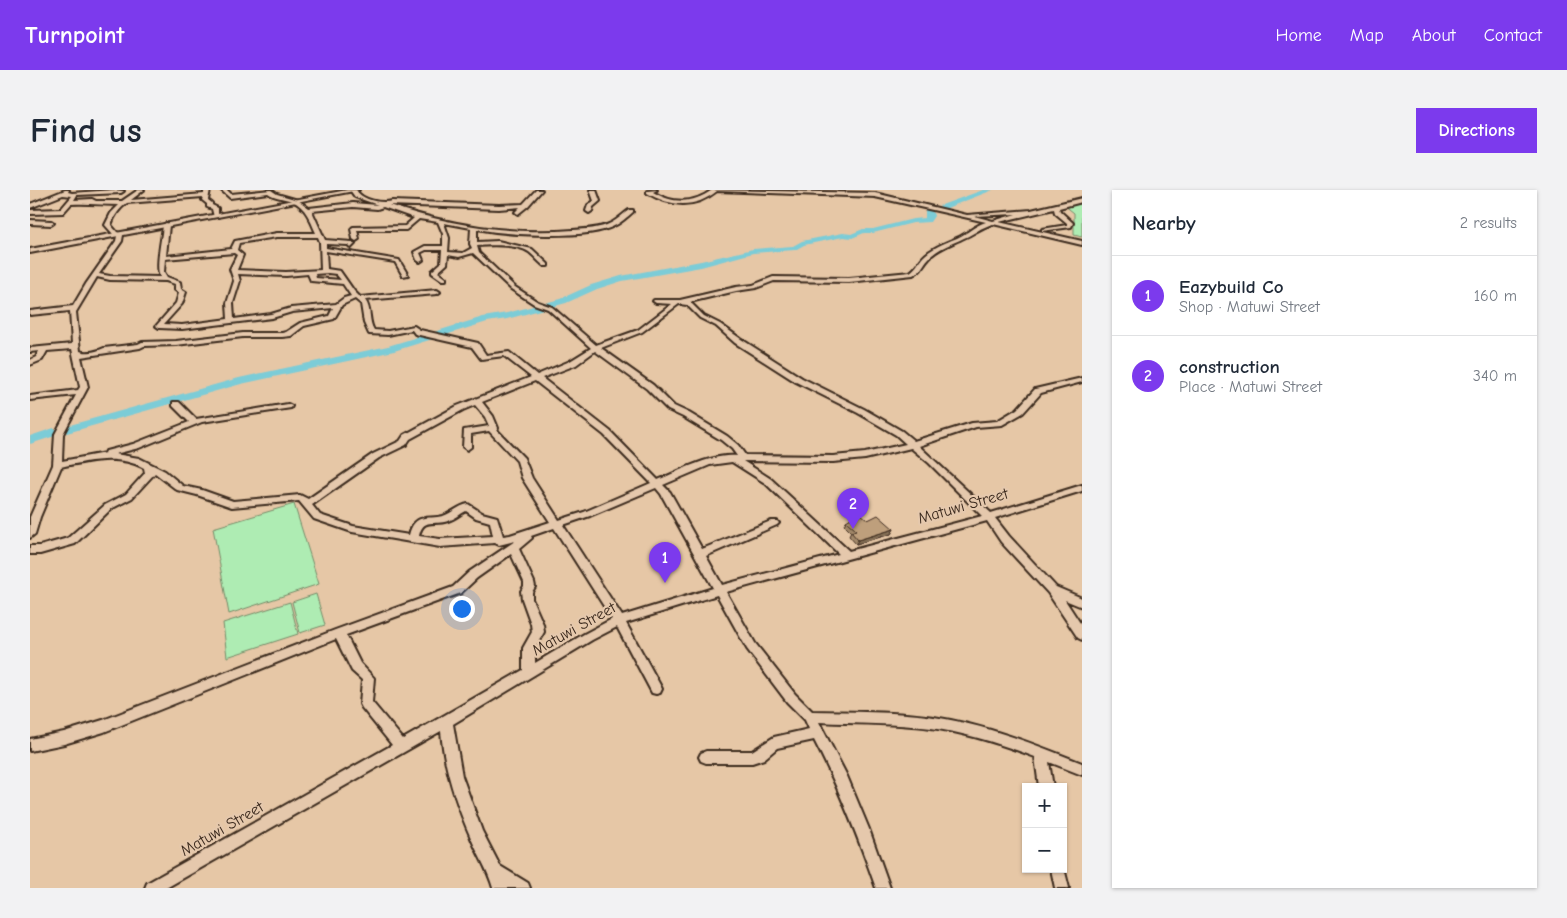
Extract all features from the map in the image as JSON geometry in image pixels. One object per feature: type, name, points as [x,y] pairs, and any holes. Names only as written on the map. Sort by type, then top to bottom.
[{"type":"street","points":[[30,206],[68,190]]},
{"type":"street","points":[[62,193],[74,194],[122,190],[126,195],[122,203]]},
{"type":"street","points":[[30,534],[32,518],[57,465],[59,434],[82,392],[84,382],[76,349],[73,318],[75,308],[119,241],[121,235],[115,233],[108,224],[119,205],[141,190]]},
{"type":"street","points":[[224,190],[230,196],[269,190],[275,195],[296,201],[307,210],[323,242],[324,271]]},
{"type":"street","points":[[30,251],[354,190],[357,196],[418,218],[474,228],[559,233],[593,231],[612,225],[631,211]]},
{"type":"street","points":[[518,212],[539,190]]},
{"type":"street","points":[[589,211],[590,206],[597,201],[593,190]]},
{"type":"street","points":[[654,190],[649,192],[666,201],[681,204],[706,198],[716,190],[875,195]]},
{"type":"street","points":[[864,190],[875,195],[1082,243]]},
{"type":"street","points":[[70,202],[122,203],[206,192],[205,200],[210,204],[209,206],[215,208],[216,216]]},
{"type":"street","points":[[30,212],[63,211],[74,194]]},
{"type":"street","points":[[307,504],[376,456],[403,443],[407,437],[460,408],[536,376],[573,363],[595,348],[640,331],[673,305],[736,289],[757,286],[773,279],[849,280],[911,274],[918,270],[926,258],[938,248],[965,236],[979,226],[1082,200]]},
{"type":"street","points":[[307,210],[353,205],[383,206],[395,202],[499,208],[526,205]]},
{"type":"street","points":[[1028,230],[1048,230],[1069,226],[1070,223],[1057,212],[1056,207]]},
{"type":"street","points":[[958,215],[1031,212]]},
{"type":"street","points":[[356,239],[355,228],[406,228],[418,218]]},
{"type":"street","points":[[440,221],[448,240],[444,264],[434,272],[444,279]]},
{"type":"street","points":[[30,222],[51,223]]},
{"type":"street","points":[[166,225],[160,269],[166,279]]},
{"type":"street","points":[[474,228],[474,247],[480,258],[513,288],[550,308],[595,348],[650,388],[670,408],[686,415],[730,443],[743,458]]},
{"type":"street","points":[[235,252],[235,244],[244,240],[277,235],[320,235]]},
{"type":"street","points":[[323,242],[352,244],[351,246]]},
{"type":"street","points":[[420,260],[417,252],[422,249],[445,251],[461,255],[470,253],[474,247],[498,243],[530,250],[546,265]]},
{"type":"street","points":[[324,249],[397,260],[405,274]]},
{"type":"street","points":[[163,256],[235,252],[240,255],[234,266],[237,281],[230,303],[231,320]]},
{"type":"street","points":[[234,272],[286,274],[324,271],[338,272],[365,306],[366,321],[372,332],[388,333],[414,328],[418,332],[456,338],[474,345],[484,357],[506,354],[607,433],[660,484],[739,625],[763,662],[790,698],[810,716],[859,821],[883,888]]},
{"type":"street","points":[[310,272],[313,280],[346,282]]},
{"type":"street","points":[[96,275],[110,278],[166,279],[178,283],[178,290],[183,292],[182,298],[175,310],[159,326],[182,327],[272,316],[300,309],[336,306],[344,300],[357,298],[437,292]]},
{"type":"street","points":[[656,301],[689,304],[702,317],[718,325],[738,341],[799,380],[861,411],[899,433],[989,516],[1005,538],[1052,590],[1082,635]]},
{"type":"street","points":[[30,350],[76,349],[82,355],[103,352],[104,350],[140,346],[142,344],[176,343],[243,335],[288,334],[302,324],[332,318],[336,306]]},
{"type":"street","points":[[30,313],[75,308]]},
{"type":"street","points":[[30,363],[40,358],[44,350]]},
{"type":"street","points":[[89,458],[122,457],[136,460],[166,476],[180,488],[199,492],[232,504],[297,498],[304,499],[313,515],[343,526],[412,539],[448,543],[499,541],[557,525],[660,484],[708,462],[732,458],[857,458],[912,445],[975,425],[999,423],[1020,411],[1038,391],[1082,380]]},
{"type":"street","points":[[30,398],[82,392]]},
{"type":"street","points":[[477,402],[489,416],[502,442],[521,460],[527,478],[619,621],[656,689]]},
{"type":"street","points":[[176,404],[194,422]]},
{"type":"street","points":[[57,465],[136,446],[194,422],[288,406]]},
{"type":"street","points":[[467,447],[467,432],[494,428]]},
{"type":"street","points":[[732,458],[768,482],[847,555]]},
{"type":"street","points":[[30,550],[40,550],[71,541],[108,507],[125,499],[143,482],[150,473],[148,465]]},
{"type":"street","name":"Matuwi Street","points":[[152,888],[619,621],[720,590],[989,516],[1082,488]]},
{"type":"street","points":[[412,539],[415,528],[421,522],[429,519],[448,518],[461,508],[468,507],[479,516],[494,519],[499,541]]},
{"type":"street","points":[[700,554],[774,523]]},
{"type":"street","points":[[30,745],[64,738],[104,726],[457,590],[473,575],[539,531]]},
{"type":"street","points":[[513,547],[529,582],[530,587],[526,591],[527,600],[538,624],[538,632],[529,648],[529,673]]},
{"type":"street","points":[[1052,590],[1082,603]]},
{"type":"street","points":[[339,634],[356,667],[368,678],[366,704],[400,746]]},
{"type":"street","points":[[810,716],[910,720],[934,723],[983,733],[1042,752],[1082,769]]},
{"type":"street","points":[[446,721],[448,745],[456,784],[477,836],[496,872],[500,888]]},
{"type":"street","points":[[706,757],[752,757],[758,755],[774,743],[819,733]]},
{"type":"street","points":[[1042,752],[1046,783]]},
{"type":"street","points":[[496,872],[523,888]]},
{"type":"street","points":[[1059,873],[1062,888]]},
{"type":"green space","points":[[1082,201],[1082,237],[1074,235],[1074,213],[1064,205]]},
{"type":"green space","points":[[294,504],[319,584],[229,614],[213,528]]},
{"type":"green space","points":[[316,594],[325,625],[300,633],[292,602]]},
{"type":"green space","points":[[290,602],[298,634],[227,657],[223,623]]},
{"type":"building","points":[[860,513],[868,520],[878,515],[894,529],[858,540],[851,532],[856,530],[846,521]]},
{"type":"waterway","points":[[932,208],[936,209],[990,190]]},
{"type":"waterway","points":[[67,429],[239,381],[390,349],[486,319],[507,316],[563,301],[594,287],[621,279],[701,264],[753,251],[795,248],[802,243],[843,235],[852,236],[863,231],[873,231],[913,221],[927,220],[930,216],[928,209]]},
{"type":"waterway","points":[[30,440],[54,432]]},
{"type":"place","name":"construction","points":[[853,529]]},
{"type":"place","name":"Eazybuild Co","points":[[665,583]]}]
